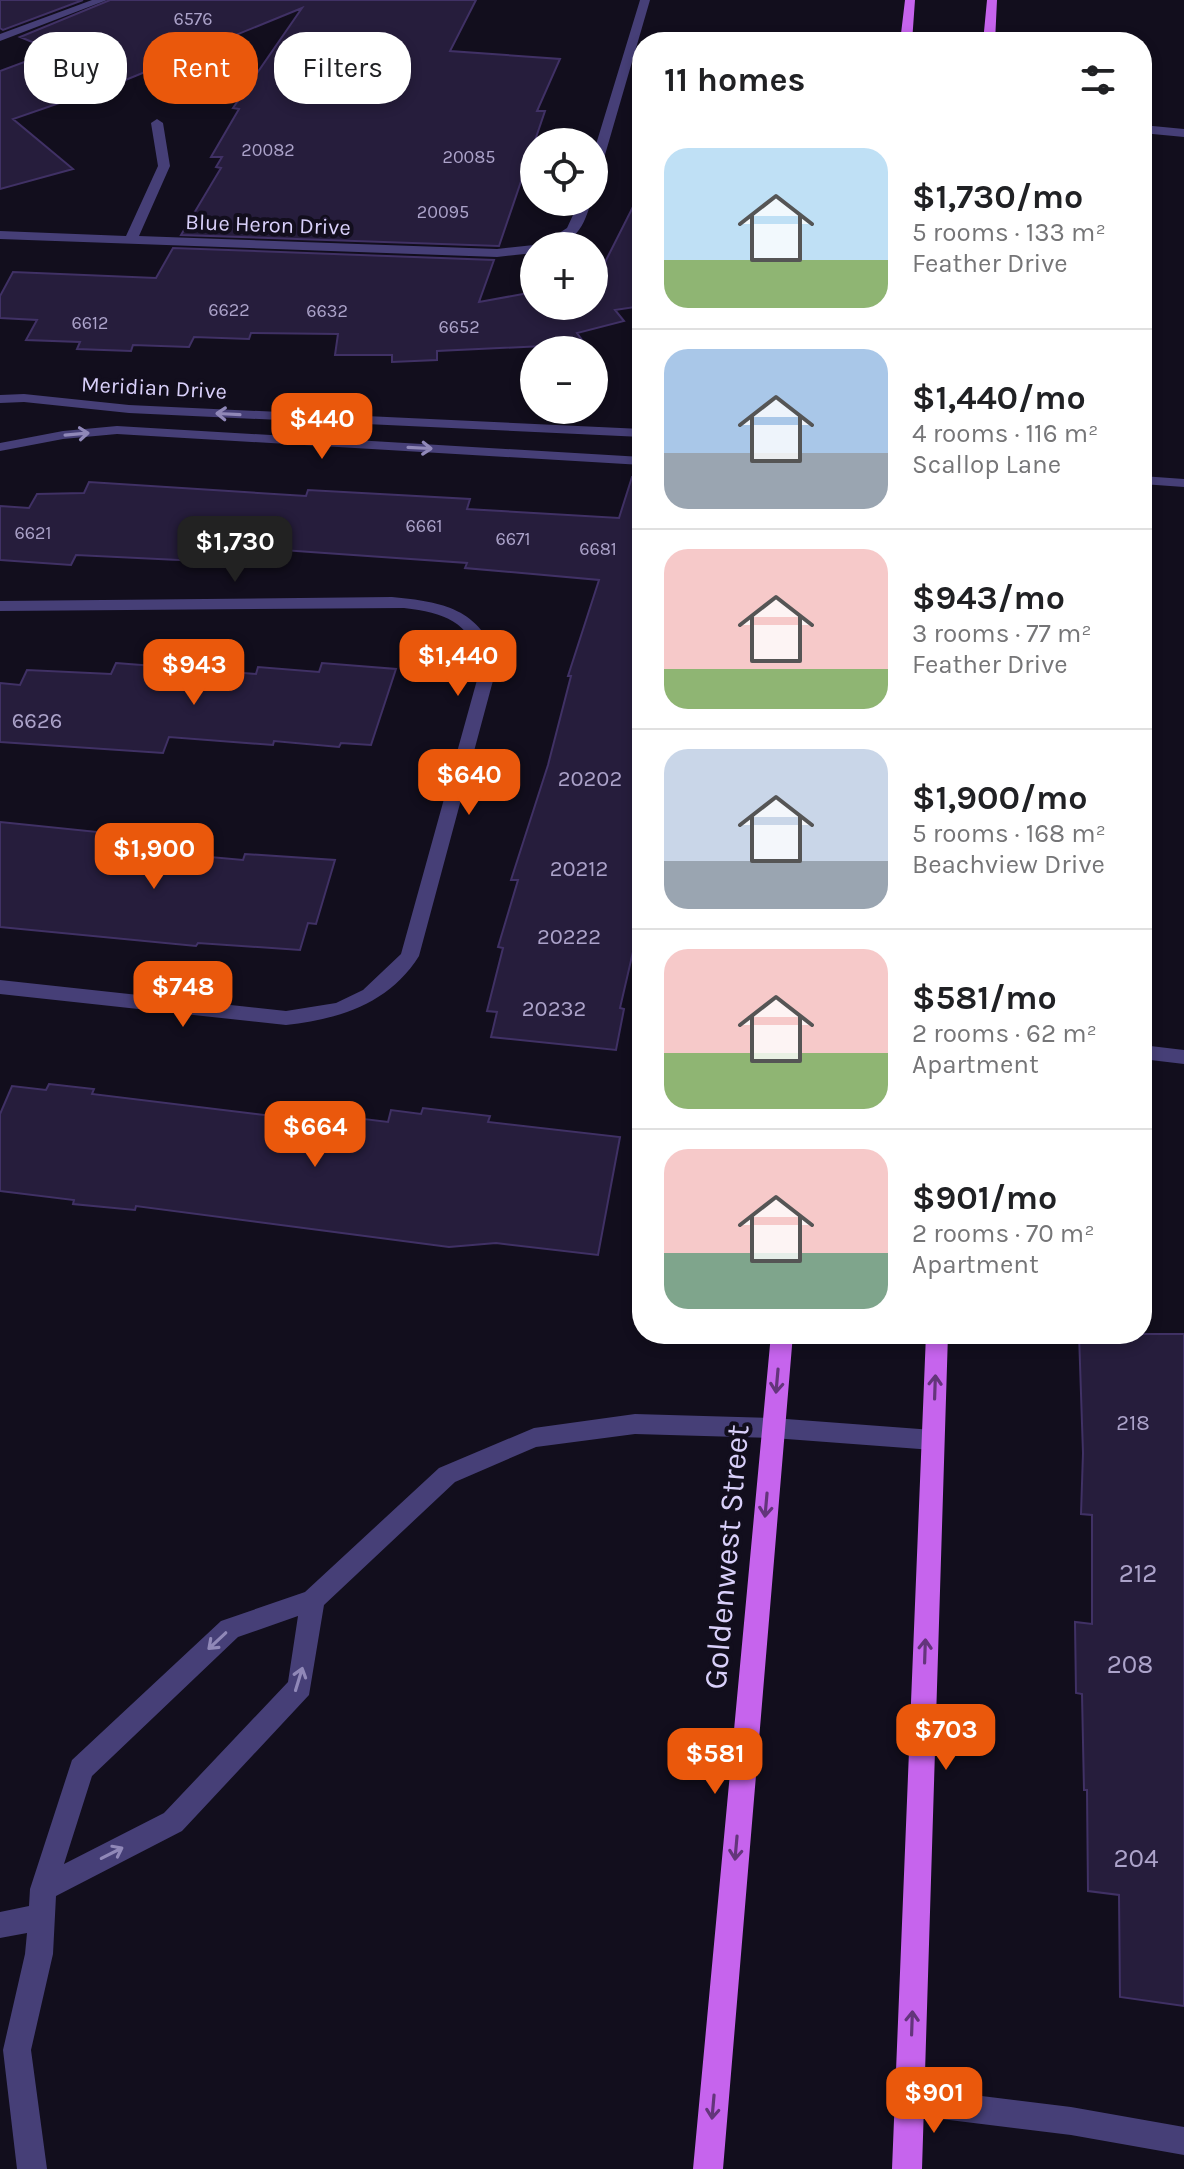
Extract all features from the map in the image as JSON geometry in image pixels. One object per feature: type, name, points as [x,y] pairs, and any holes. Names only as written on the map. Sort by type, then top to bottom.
[{"type":"main road","points":[[907,32],[910,0]]},
{"type":"main road","points":[[990,32],[992,0]]},
{"type":"main road","name":"Goldenwest Street","points":[[708,2169],[781,1344]]},
{"type":"main road","points":[[907,2169],[937,1344]]},
{"type":"street","points":[[0,38],[102,0]]},
{"type":"street","points":[[636,32],[645,0]]},
{"type":"street","points":[[607,128],[632,44]]},
{"type":"street","points":[[131,239],[164,166],[157,123]]},
{"type":"street","points":[[1152,130],[1184,133]]},
{"type":"street","name":"Blue Heron Drive","points":[[0,235],[497,253],[520,251]]},
{"type":"street","name":"Meridian Drive","points":[[0,399],[24,398],[129,409],[632,433]]},
{"type":"street","name":"Meridian Drive","points":[[0,447],[63,435],[117,430],[632,460]]},
{"type":"street","points":[[1152,481],[1184,483]]},
{"type":"street","points":[[0,606],[392,602],[429,606],[459,618],[481,638],[490,662],[410,956],[388,983],[359,1003],[326,1015],[286,1018],[0,987]]},
{"type":"street","points":[[1152,1053],[1184,1057]]},
{"type":"street","points":[[32,2169],[17,2050],[39,1954],[43,1902],[81,1769],[230,1629],[313,1600],[447,1475],[534,1438],[635,1424],[773,1428],[933,1440]]},
{"type":"street","points":[[0,1925],[173,1822],[300,1687],[313,1600]]},
{"type":"street","points":[[909,2101],[1071,2121],[1184,2141]]},
{"type":"building","points":[[0,0],[83,0],[3,30],[0,28]]},
{"type":"building","points":[[110,0],[476,0],[450,51],[560,59],[537,111],[545,111],[539,128],[520,128],[520,184],[499,246],[181,235],[221,168],[216,167],[222,157],[211,157],[239,109],[233,108],[236,104],[258,104],[258,72],[274,49],[274,104],[411,104],[411,32],[285,32],[302,8],[243,32],[143,32],[143,73],[127,79],[127,32],[32,32]]},
{"type":"building","points":[[24,62],[24,104],[56,104],[13,119],[73,169],[0,189],[0,71]]},
{"type":"building","points":[[632,209],[632,307],[615,310],[624,321],[577,333],[579,336],[520,336],[520,347],[437,351],[437,360],[392,362],[392,355],[335,355],[338,334],[251,333],[249,339],[194,337],[189,347],[133,345],[131,351],[77,349],[80,342],[26,340],[37,320],[0,318],[0,296],[13,272],[156,278],[173,248],[494,260],[479,302],[520,295],[520,320],[608,320],[608,256]]},
{"type":"building","points":[[632,477],[632,956],[620,1008],[624,1009],[616,1050],[491,1037],[497,1012],[487,1011],[503,948],[498,947],[518,880],[511,880],[548,765],[571,676],[568,676],[599,580],[465,568],[467,563],[268,549],[262,564],[76,555],[71,565],[0,560],[0,506],[29,508],[37,494],[84,493],[89,482],[306,496],[308,490],[470,499],[467,509],[619,518]]},
{"type":"building","points":[[116,663],[256,674],[258,667],[319,672],[322,663],[396,669],[371,745],[341,743],[339,747],[274,741],[273,745],[169,737],[163,753],[0,742],[0,683],[20,685],[27,670],[111,674]]},
{"type":"building","points":[[0,822],[127,835],[121,849],[243,860],[245,854],[335,860],[316,924],[308,923],[300,950],[198,943],[196,946],[0,927]]},
{"type":"building","points":[[49,1084],[94,1089],[92,1094],[288,1118],[290,1110],[388,1122],[391,1110],[421,1114],[423,1108],[490,1116],[488,1122],[620,1137],[598,1255],[496,1243],[449,1247],[136,1206],[135,1210],[73,1204],[74,1200],[0,1191],[0,1114],[12,1086],[46,1090]]},
{"type":"building","points":[[1152,1334],[1184,1334],[1184,2006],[1120,1997],[1119,1895],[1088,1891],[1087,1790],[1084,1790],[1082,1694],[1076,1693],[1075,1622],[1092,1624],[1092,1515],[1081,1514],[1083,1453],[1079,1344],[1152,1344]]}]
